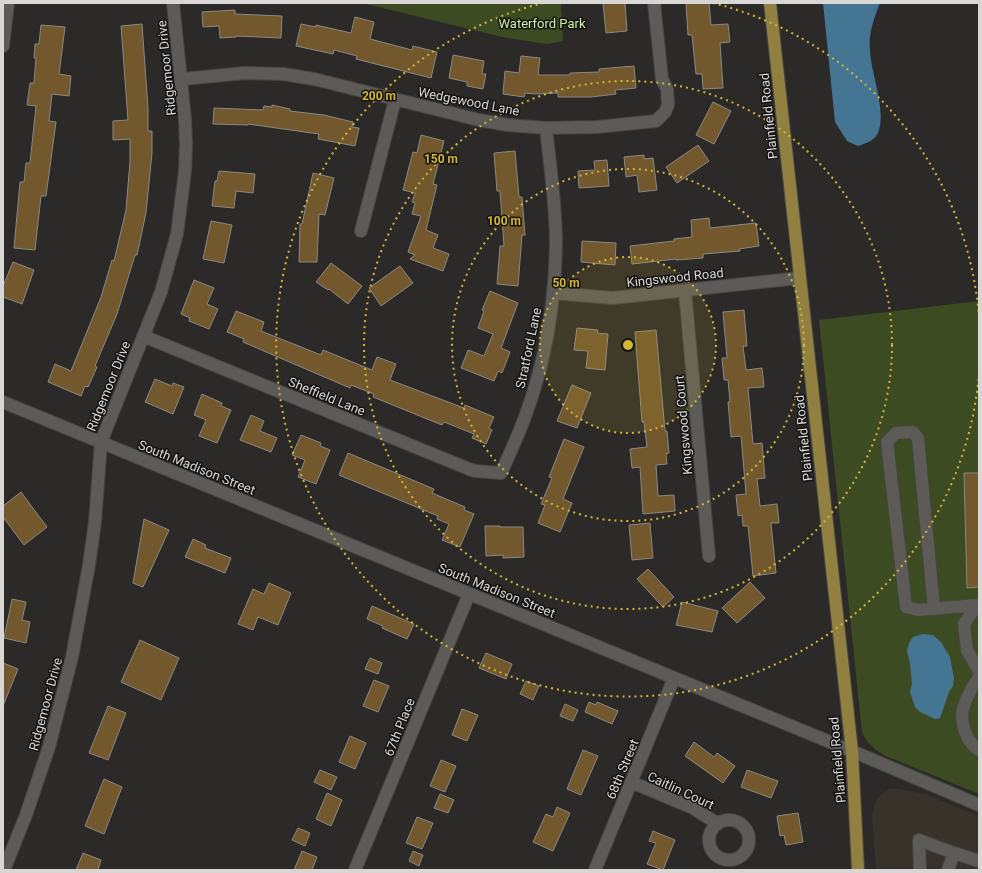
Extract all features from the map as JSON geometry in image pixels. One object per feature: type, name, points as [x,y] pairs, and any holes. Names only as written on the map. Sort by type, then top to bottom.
[{"type":"main road","name":"Plainfield Road","points":[[770,3],[852,751],[858,870]]},
{"type":"street","points":[[3,46],[8,3]]},
{"type":"street","name":"Ridgemoor Drive","points":[[4,870],[26,815],[49,747],[72,657],[82,609],[90,558],[98,482],[100,442],[162,292],[177,234],[182,205],[186,144],[182,79],[174,3]]},
{"type":"street","name":"Wedgewood Lane","points":[[182,79],[245,73],[283,74],[314,79],[394,100],[479,120],[508,125],[546,128],[597,127],[656,121],[665,112],[668,105],[668,99],[667,89],[662,79],[654,3]]},
{"type":"street","points":[[361,231],[394,100]]},
{"type":"street","name":"Stratford Lane","points":[[501,473],[526,414],[537,379],[546,341],[553,293],[556,244],[555,218],[546,128]]},
{"type":"street","name":"Kingswood Road","points":[[553,293],[613,298],[799,278]]},
{"type":"street","name":"Kingswood Court","points":[[685,290],[709,556]]},
{"type":"street","name":"Sheffield Lane","points":[[144,336],[469,469],[475,471],[501,473]]},
{"type":"street","name":"South Madison Street","points":[[3,402],[852,751],[979,805]]},
{"type":"street","points":[[934,609],[918,438],[913,432],[896,433],[887,442],[906,607],[918,610],[934,609],[978,604]]},
{"type":"street","name":"67th Place","points":[[355,870],[469,594]]},
{"type":"street","points":[[978,604],[964,624],[967,650],[979,671]]},
{"type":"street","points":[[979,677],[971,688],[962,714],[965,733],[973,747],[979,750]]},
{"type":"street","name":"68th Street","points":[[595,870],[674,678]]},
{"type":"street","name":"Caitlin Court","points":[[631,782],[693,808],[718,824]]},
{"type":"street","points":[[920,870],[919,840],[979,861]]},
{"type":"street","points":[[948,870],[954,853]]},
{"type":"shaded area","points":[[889,789],[898,789],[925,794],[979,816],[979,870],[876,870],[872,815],[876,800]]},
{"type":"green space","name":"Waterford Park","points":[[362,3],[561,3],[563,41],[547,44],[502,37]]},
{"type":"green space","points":[[979,301],[979,794],[886,756],[866,740],[862,732],[819,320]]},
{"type":"water","points":[[823,3],[880,3],[872,26],[870,45],[871,60],[880,103],[880,124],[875,138],[858,146],[847,141],[835,122]]},
{"type":"water","points":[[923,634],[933,635],[941,642],[950,657],[954,678],[953,686],[949,692],[940,718],[935,719],[920,712],[915,707],[910,692],[912,684],[907,650],[913,637]]},
{"type":"building","points":[[603,3],[625,3],[627,31],[606,33]]},
{"type":"building","points":[[686,3],[709,3],[711,25],[728,24],[730,42],[720,43],[723,88],[703,89],[702,74],[696,74],[692,35],[688,35]]},
{"type":"building","points":[[235,10],[235,14],[282,16],[281,38],[236,36],[220,38],[219,26],[203,27],[202,12]]},
{"type":"building","points":[[355,17],[374,22],[370,39],[412,50],[413,46],[437,52],[431,78],[356,59],[357,56],[334,50],[333,54],[296,46],[301,24],[316,27],[316,25],[351,33]]},
{"type":"building","points":[[142,24],[148,108],[148,131],[152,131],[152,153],[146,213],[137,255],[135,255],[117,314],[95,366],[97,367],[88,387],[85,386],[81,396],[48,382],[55,364],[71,371],[101,297],[112,260],[114,261],[126,210],[130,161],[130,139],[113,140],[113,121],[128,120],[121,26]]},
{"type":"building","points":[[41,25],[65,27],[59,74],[71,76],[69,96],[52,94],[49,121],[56,122],[46,196],[41,196],[35,250],[14,248],[20,182],[24,182],[26,163],[30,163],[36,106],[27,105],[30,83],[34,83],[36,58],[34,58],[35,44],[39,44]]},
{"type":"building","points":[[453,55],[484,61],[482,74],[486,74],[483,89],[467,86],[467,82],[449,78]]},
{"type":"building","points":[[521,56],[540,58],[538,75],[570,75],[570,73],[599,72],[599,69],[634,66],[636,88],[615,90],[616,94],[591,97],[558,97],[558,93],[525,93],[524,97],[503,94],[505,71],[519,73]]},
{"type":"building","points":[[713,102],[731,111],[714,144],[696,135]]},
{"type":"building","points":[[272,105],[290,109],[290,111],[324,115],[353,122],[352,127],[359,128],[355,146],[318,139],[319,134],[248,124],[213,124],[214,108],[263,110],[264,106],[272,107]]},
{"type":"building","points":[[421,135],[444,141],[433,184],[437,185],[426,230],[438,235],[433,248],[449,254],[443,271],[410,259],[415,255],[408,252],[421,216],[412,214],[415,203],[412,202],[415,193],[403,190],[413,152],[417,153]]},
{"type":"building","points":[[698,145],[709,161],[677,183],[666,167]]},
{"type":"building","points":[[515,151],[519,197],[522,197],[525,235],[522,235],[518,286],[497,284],[500,246],[504,246],[500,191],[497,191],[494,153]]},
{"type":"building","points":[[644,155],[644,159],[653,158],[657,190],[639,192],[637,175],[626,177],[624,157]]},
{"type":"building","points":[[607,160],[609,186],[579,188],[578,171],[595,170],[594,161]]},
{"type":"building","points":[[219,171],[255,174],[253,193],[236,191],[234,208],[212,206],[215,181],[217,181]]},
{"type":"building","points":[[313,173],[334,178],[325,215],[319,214],[317,262],[299,262],[300,224],[302,224]]},
{"type":"building","points":[[709,218],[710,228],[756,223],[759,246],[739,249],[740,251],[703,254],[703,258],[676,259],[632,264],[630,246],[674,241],[674,239],[692,237],[691,220]]},
{"type":"building","points":[[211,221],[232,225],[224,263],[203,259]]},
{"type":"building","points":[[582,241],[616,243],[615,265],[581,262]]},
{"type":"building","points":[[13,262],[34,270],[22,304],[3,297],[3,286]]},
{"type":"building","points":[[331,263],[362,286],[348,304],[329,289],[328,290],[316,282]]},
{"type":"building","points":[[400,266],[413,283],[381,306],[369,288]]},
{"type":"building","points":[[194,280],[214,288],[207,304],[218,309],[209,329],[189,321],[190,318],[181,314]]},
{"type":"building","points":[[490,291],[518,303],[501,348],[510,352],[502,373],[498,371],[494,381],[461,368],[468,350],[484,356],[493,334],[478,328],[484,311],[482,310]]},
{"type":"building","points":[[744,310],[747,346],[743,346],[746,370],[762,368],[764,387],[748,388],[753,444],[762,443],[765,478],[757,479],[760,506],[777,504],[779,523],[771,523],[776,573],[753,576],[748,526],[743,526],[742,515],[738,516],[736,495],[746,494],[741,436],[731,437],[728,380],[724,380],[722,358],[727,358],[723,312]]},
{"type":"building","points":[[236,311],[264,322],[261,331],[321,355],[323,350],[372,370],[377,357],[396,364],[390,380],[464,408],[465,405],[494,417],[489,428],[492,430],[486,444],[472,438],[474,434],[444,422],[442,425],[373,397],[374,394],[351,385],[350,388],[243,342],[244,339],[227,332]]},
{"type":"building","points":[[577,328],[598,330],[597,333],[608,334],[605,370],[586,368],[588,351],[574,350]]},
{"type":"building","points":[[656,330],[665,431],[667,431],[669,453],[666,454],[667,464],[656,465],[658,496],[674,495],[675,511],[643,514],[640,467],[632,468],[630,449],[647,447],[644,422],[642,422],[635,332]]},
{"type":"building","points":[[155,379],[172,386],[173,383],[184,387],[173,414],[145,402]]},
{"type":"building","points":[[572,385],[591,393],[577,428],[557,421]]},
{"type":"building","points":[[202,394],[222,403],[221,406],[231,410],[217,443],[199,436],[206,420],[194,415]]},
{"type":"building","points":[[251,415],[264,421],[260,431],[277,438],[271,452],[240,440]]},
{"type":"building","points":[[301,435],[321,443],[320,446],[330,450],[316,484],[298,477],[305,460],[292,455]]},
{"type":"building","points":[[564,439],[584,447],[563,499],[572,503],[560,532],[538,523],[545,505],[541,504],[552,478],[549,477]]},
{"type":"building","points":[[348,453],[434,489],[432,493],[465,507],[464,510],[474,514],[460,547],[442,540],[449,524],[437,519],[438,516],[339,475]]},
{"type":"building","points":[[964,473],[979,473],[979,587],[967,588]]},
{"type":"building","points":[[21,492],[47,527],[24,545],[3,517],[3,506]]},
{"type":"building","points":[[144,519],[169,530],[143,587],[133,583]]},
{"type":"building","points":[[650,523],[653,558],[632,560],[629,525]]},
{"type":"building","points":[[485,526],[523,527],[524,557],[503,558],[503,555],[486,556]]},
{"type":"building","points":[[193,539],[206,545],[205,548],[231,558],[225,573],[185,557]]},
{"type":"building","points":[[648,569],[674,597],[663,607],[637,579]]},
{"type":"building","points":[[750,582],[765,598],[737,623],[722,608]]},
{"type":"building","points":[[269,583],[291,593],[278,625],[258,617],[253,630],[238,624],[253,589],[264,594]]},
{"type":"building","points":[[12,599],[26,602],[22,620],[30,622],[26,643],[4,638]]},
{"type":"building","points":[[682,602],[718,611],[712,632],[676,625]]},
{"type":"building","points":[[372,606],[414,624],[407,639],[382,628],[383,626],[367,619]]},
{"type":"building","points":[[140,640],[179,658],[161,700],[121,682]]},
{"type":"building","points":[[486,653],[512,664],[506,679],[479,668]]},
{"type":"building","points":[[370,658],[382,663],[378,674],[365,669]]},
{"type":"building","points":[[3,663],[18,669],[3,706]]},
{"type":"building","points":[[374,680],[389,686],[378,712],[363,706]]},
{"type":"building","points":[[526,681],[539,686],[533,700],[520,694]]},
{"type":"building","points":[[589,702],[596,705],[597,702],[618,711],[612,724],[585,712]]},
{"type":"building","points":[[565,704],[578,710],[573,721],[560,716]]},
{"type":"building","points":[[108,706],[126,713],[108,760],[89,753]]},
{"type":"building","points":[[462,709],[478,715],[467,741],[452,735]]},
{"type":"building","points":[[350,736],[366,743],[355,769],[339,762]]},
{"type":"building","points":[[694,742],[714,757],[717,753],[735,766],[723,783],[685,756]]},
{"type":"building","points":[[583,750],[598,756],[581,795],[567,789]]},
{"type":"building","points":[[441,760],[456,766],[445,792],[430,786]]},
{"type":"building","points":[[320,770],[337,777],[331,790],[314,782]]},
{"type":"building","points":[[747,770],[778,781],[771,798],[741,787]]},
{"type":"building","points":[[104,779],[122,787],[104,834],[85,826]]},
{"type":"building","points":[[327,793],[342,800],[331,826],[316,819]]},
{"type":"building","points":[[440,794],[454,800],[448,813],[434,808]]},
{"type":"building","points":[[557,807],[570,813],[553,851],[533,842],[546,814],[553,817]]},
{"type":"building","points":[[798,813],[803,842],[786,845],[784,835],[780,836],[777,816]]},
{"type":"building","points":[[417,817],[433,823],[422,849],[406,843]]},
{"type":"building","points":[[298,828],[310,833],[305,846],[292,840]]},
{"type":"building","points":[[653,831],[675,840],[663,870],[647,864],[656,843],[649,841]]},
{"type":"building","points":[[302,851],[317,857],[312,870],[294,870]]},
{"type":"building","points":[[413,851],[423,855],[419,866],[409,861]]},
{"type":"building","points":[[83,853],[101,860],[98,870],[76,870]]}]
